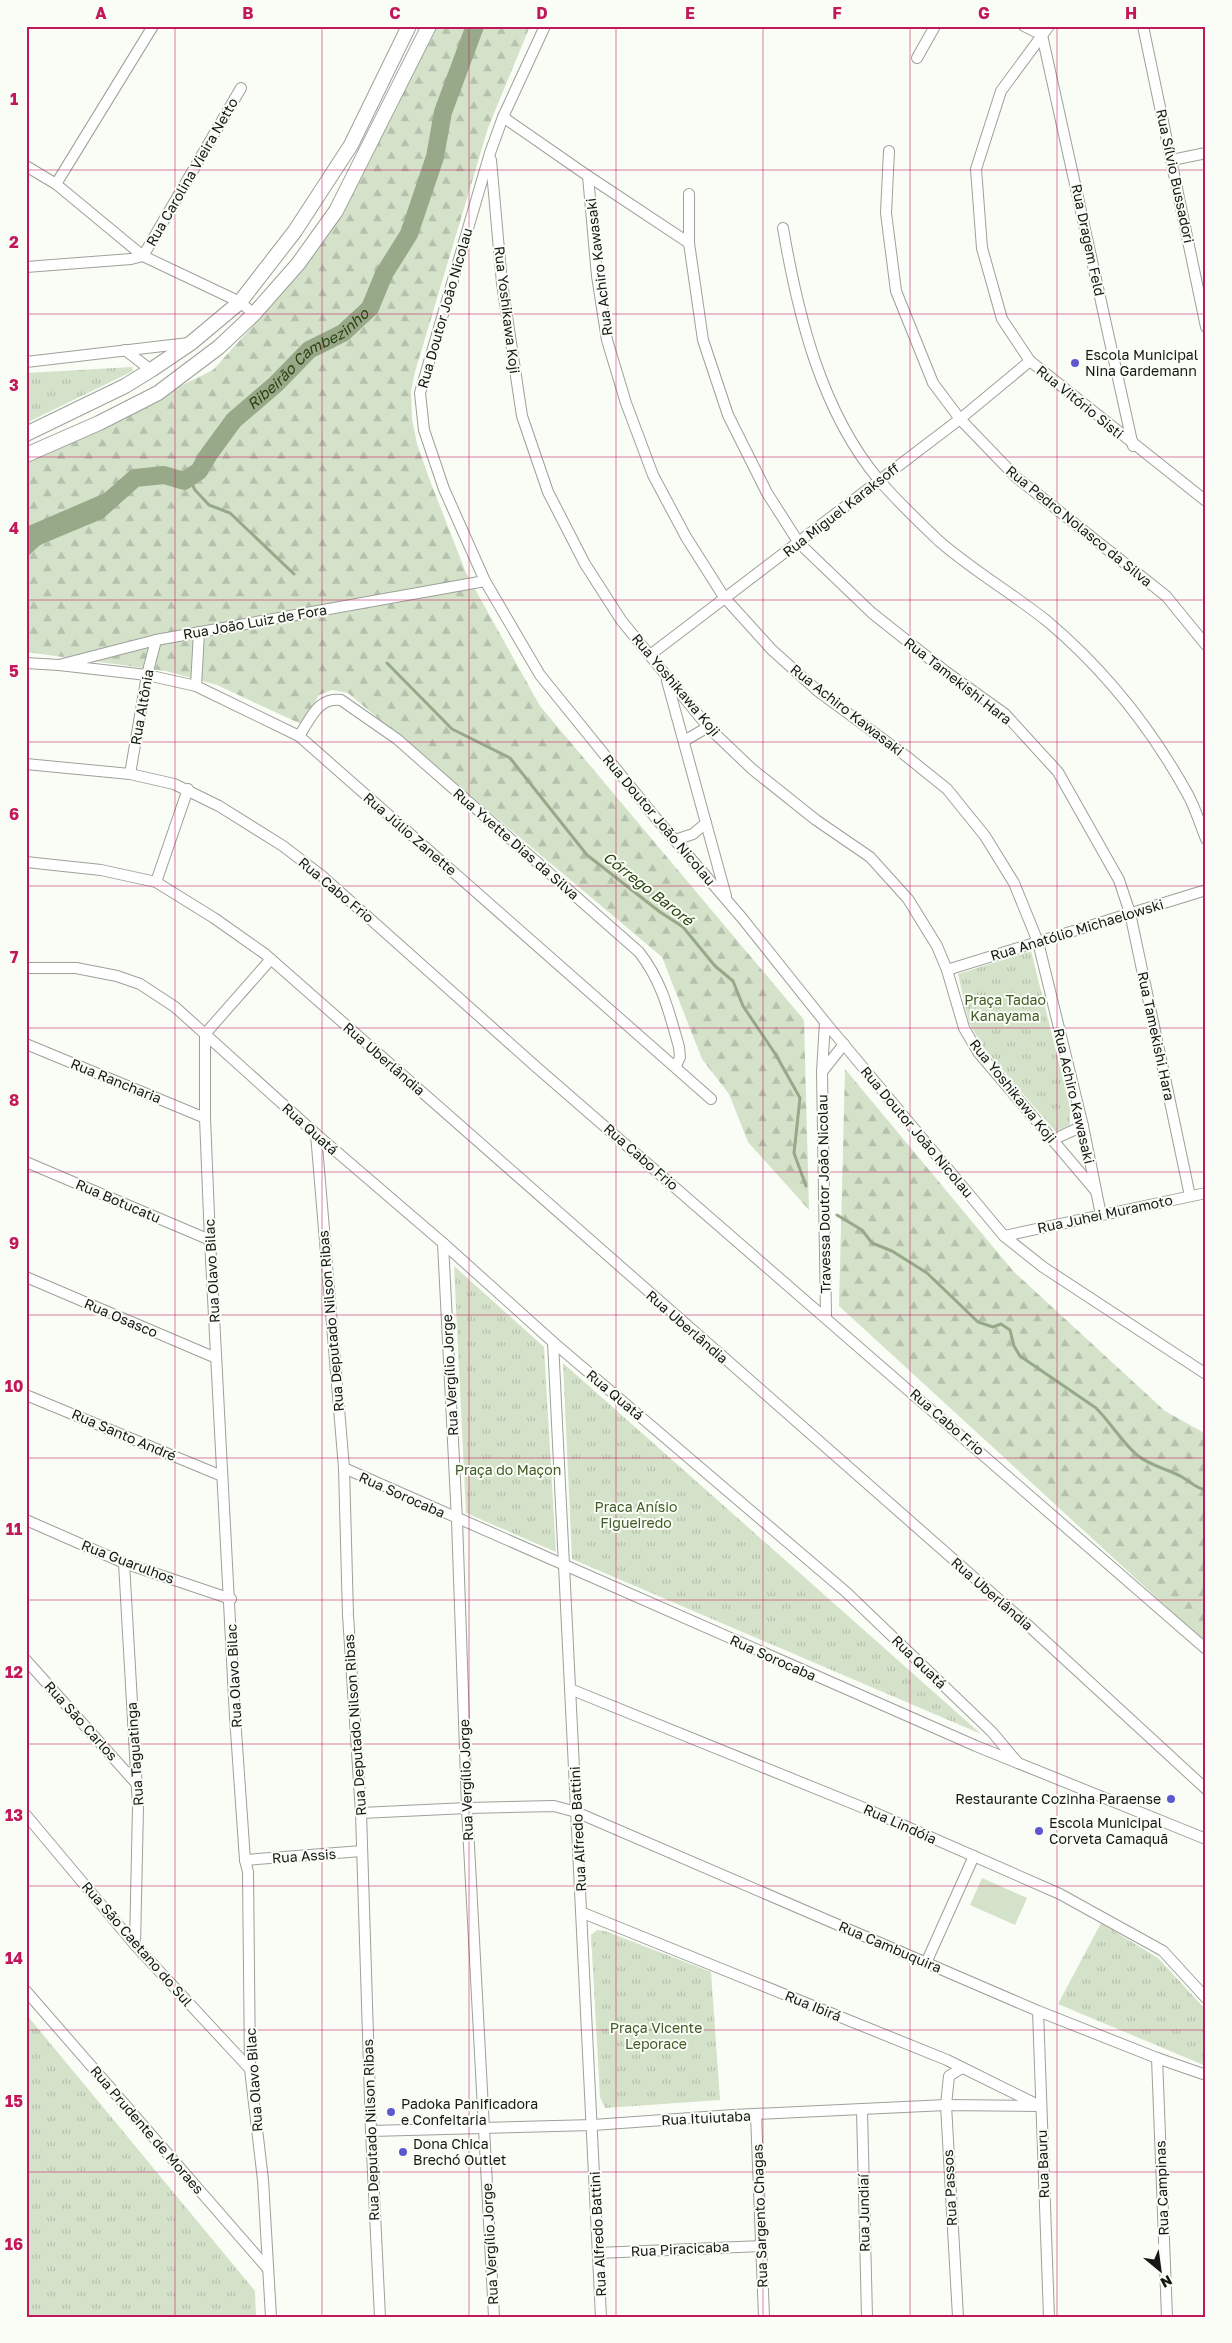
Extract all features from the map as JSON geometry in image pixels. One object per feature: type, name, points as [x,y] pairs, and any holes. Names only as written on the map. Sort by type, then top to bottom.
[{"type":"main road","points":[[26,434],[125,386],[151,370],[191,343],[240,302],[295,231],[351,145],[409,26]]},
{"type":"main road","points":[[26,455],[99,423],[158,393],[219,347],[254,314],[298,264],[336,211],[429,26]]},
{"type":"street","points":[[56,184],[153,26]]},
{"type":"street","name":"Rua Doutor João Nicolau","points":[[545,26],[490,153],[420,394],[420,410],[429,449],[451,506],[485,581],[540,675],[825,1022],[1004,1236],[1043,1268],[1206,1374]]},
{"type":"street","points":[[917,58],[935,26]]},
{"type":"street","points":[[1024,26],[1046,30]]},
{"type":"street","name":"Rua Sílvio Bussadori","points":[[1143,26],[1206,327]]},
{"type":"street","name":"Rua Vitório Sisti","points":[[1046,30],[1001,91],[976,169],[982,248],[1002,320],[1030,361],[1133,446],[1206,501]]},
{"type":"street","name":"Rua Dragem Feld","points":[[1046,30],[1133,446]]},
{"type":"street","name":"Rua Carolina Vieira Netto","points":[[143,256],[241,88]]},
{"type":"street","points":[[504,117],[689,243]]},
{"type":"street","name":"Rua Pedro Nolasco da Silva","points":[[889,151],[886,213],[896,292],[933,383],[960,419],[1016,478],[1166,596],[1206,645]]},
{"type":"street","name":"Rua Yoshikawa Koji","points":[[490,153],[502,283],[522,416],[548,492],[585,564],[621,620],[708,726],[759,774],[816,820],[870,857],[908,899],[937,946],[947,970],[964,1028],[978,1052],[1095,1190]]},
{"type":"street","points":[[1172,160],[1206,153]]},
{"type":"street","points":[[26,166],[56,184],[143,256],[240,302],[254,314]]},
{"type":"street","name":"Rua Achiro Kawasaki","points":[[588,176],[597,276],[607,340],[626,403],[652,475],[686,537],[724,597],[772,650],[819,692],[906,756],[947,789],[985,836],[1014,883],[1038,942],[1083,1126],[1101,1215]]},
{"type":"street","name":"Rua Tamekishi Hara","points":[[689,194],[689,243],[703,340],[728,415],[767,493],[799,543],[872,613],[945,671],[1005,714],[1058,772],[1120,880],[1130,913],[1190,1196]]},
{"type":"street","points":[[784,228],[794,291],[817,368],[846,431],[879,480],[939,541],[1045,620],[1070,642],[1118,691],[1156,741],[1188,794],[1206,839]]},
{"type":"street","points":[[26,267],[131,259],[143,256]]},
{"type":"street","points":[[26,362],[191,343]]},
{"type":"street","points":[[125,350],[151,370]]},
{"type":"street","name":"Rua Miguel Karaksoff","points":[[650,656],[724,597],[799,543],[960,419],[1030,361]]},
{"type":"street","name":"Rua João Luiz de Fora","points":[[26,663],[59,665],[156,640],[485,581]]},
{"type":"street","points":[[196,686],[199,632]]},
{"type":"street","name":"Rua Altônia","points":[[130,774],[147,675],[156,640]]},
{"type":"street","name":"Rua Júlio Zanette","points":[[59,665],[147,675],[196,686],[299,736],[712,1099]]},
{"type":"street","points":[[665,675],[727,901]]},
{"type":"street","name":"Rua Yvette Dias da Silva","points":[[299,736],[321,703],[331,698],[341,700],[397,739],[639,952],[661,986],[679,1047],[680,1057],[676,1066]]},
{"type":"street","points":[[684,741],[708,726]]},
{"type":"street","name":"Rua Cabo Frio","points":[[26,764],[150,777],[188,790],[219,806],[283,846],[322,876],[534,1065],[826,1316],[1206,1648]]},
{"type":"street","points":[[156,882],[188,790]]},
{"type":"street","points":[[676,840],[692,834],[706,822]]},
{"type":"street","name":"Rua Uberlândia","points":[[26,862],[101,870],[156,882],[214,918],[271,959],[1019,1617],[1206,1789]]},
{"type":"street","name":"Rua Anatólio Michaelowski","points":[[947,970],[1206,890]]},
{"type":"street","points":[[205,1034],[271,959]]},
{"type":"street","name":"Rua Quatá","points":[[26,968],[76,968],[117,976],[140,984],[175,1007],[316,1134],[443,1243],[553,1342],[846,1592],[992,1732],[1018,1764]]},
{"type":"street","name":"Travessa Doutor João Nicolau","points":[[825,1022],[822,1072],[826,1316]]},
{"type":"street","name":"Rua Olavo Bilac","points":[[205,1034],[205,1118],[222,1476],[235,1717],[245,1860],[248,1872],[250,2069],[263,2180],[271,2317]]},
{"type":"street","name":"Rua Rancharia","points":[[26,1044],[205,1118]]},
{"type":"street","points":[[822,1072],[844,1044]]},
{"type":"street","points":[[1052,1140],[1083,1126]]},
{"type":"street","name":"Rua Deputado Nilson Ribas","points":[[316,1134],[344,1468],[348,1615],[361,1814],[370,2131],[380,2317]]},
{"type":"street","name":"Rua Botucatu","points":[[26,1162],[210,1240]]},
{"type":"street","name":"Rua Juhei Muramoto","points":[[1004,1236],[1206,1193]]},
{"type":"street","name":"Rua Vergílio Jorge","points":[[443,1243],[457,1520],[467,1808],[494,2317]]},
{"type":"street","name":"Rua Osasco","points":[[26,1277],[216,1358]]},
{"type":"street","name":"Rua Alfredo Battini","points":[[553,1342],[602,2317]]},
{"type":"street","name":"Rua Santo André","points":[[26,1395],[222,1476]]},
{"type":"street","name":"Rua Sorocaba","points":[[344,1468],[457,1520],[976,1746],[1206,1839]]},
{"type":"street","name":"Rua Guarulhos","points":[[26,1520],[124,1562],[230,1599]]},
{"type":"street","name":"Rua Taguatinga","points":[[124,1562],[135,1782],[138,1807],[135,1945]]},
{"type":"street","name":"Rua São Carlos","points":[[26,1660],[135,1782]]},
{"type":"street","name":"Rua Lindóia","points":[[570,1689],[864,1808],[1060,1894],[1163,1950],[1206,1998]]},
{"type":"street","points":[[976,1746],[992,1732]]},
{"type":"street","name":"Rua Cambuquira","points":[[361,1814],[467,1808],[554,1806],[576,1812],[1038,2010],[1157,2058],[1206,2075]]},
{"type":"street","name":"Rua São Caetano do Sul","points":[[26,1815],[135,1945],[250,2069]]},
{"type":"street","name":"Rua Assis","points":[[245,1860],[362,1851]]},
{"type":"street","points":[[926,1963],[974,1856]]},
{"type":"street","name":"Rua Ibirá","points":[[583,1913],[962,2068],[1041,2106]]},
{"type":"street","name":"Rua Prudente de Moraes","points":[[26,1991],[268,2269]]},
{"type":"street","name":"Rua Bauru","points":[[1038,2010],[1049,2317]]},
{"type":"street","name":"Rua Campinas","points":[[1157,2058],[1167,2317]]},
{"type":"street","name":"Rua Passos","points":[[958,2317],[946,2105],[949,2076],[962,2068]]},
{"type":"street","name":"Rua Ituiutaba","points":[[370,2131],[592,2125],[946,2105],[1041,2106]]},
{"type":"street","name":"Rua Jundiaí","points":[[862,2110],[867,2317]]},
{"type":"street","name":"Rua Sargento Chagas","points":[[756,2115],[764,2317]]},
{"type":"street","name":"Rua Piracicaba","points":[[598,2253],[762,2246]]},
{"type":"green space","points":[[431,26],[530,26],[488,128],[415,372],[411,391],[412,419],[417,444],[466,573],[540,706],[804,1020],[809,1210],[748,1142],[729,1094],[702,1059],[662,957],[348,693],[332,690],[319,695],[303,725],[217,685],[166,671],[26,652],[26,458],[85,433],[213,370],[278,298],[318,247]]},
{"type":"green space","points":[[132,367],[133,371],[26,423],[26,373]]},
{"type":"green space","name":"Praça Tadao Kanayama","points":[[1031,951],[1070,1107],[1070,1125],[1055,1131],[984,1048],[969,1023],[958,974]]},
{"type":"green space","points":[[845,1069],[1014,1272],[1165,1411],[1206,1434],[1206,1643],[839,1306]]},
{"type":"green space","name":"Praça do Maçon","points":[[454,1266],[544,1347],[556,1552],[466,1513]]},
{"type":"green space","name":"Praca Anísio Figueiredo","points":[[563,1363],[981,1734],[572,1559]]},
{"type":"green space","points":[[982,1878],[1027,1898],[1015,1925],[970,1905]]},
{"type":"green space","points":[[1101,1923],[1158,1958],[1206,2010],[1206,2066],[1058,2004]]},
{"type":"green space","name":"Praça Vicente Leporace","points":[[597,1930],[605,1931],[711,1972],[720,2100],[605,2108],[600,2097],[591,1935]]},
{"type":"green space","points":[[26,2014],[255,2291],[256,2317],[26,2317]]},
{"type":"shaded area","points":[[156,471],[39,546],[26,558],[26,527]]},
{"type":"waterway","name":"Ribeirão Cambezinho","points":[[26,541],[98,511],[135,478],[164,475],[184,481],[199,471],[234,420],[276,384],[309,350],[343,333],[370,308],[384,274],[409,234],[435,157],[443,112],[475,26]]},
{"type":"waterway","name":"Córrego Baroré","points":[[189,478],[195,490],[209,505],[230,513],[294,574]]},
{"type":"waterway","name":"Córrego Baroré","points":[[387,663],[452,729],[510,758],[587,855],[660,912],[683,927],[715,966],[733,981],[743,1006],[776,1055],[800,1098],[794,1153],[806,1186]]},
{"type":"waterway","name":"Córrego Baroré","points":[[837,1215],[862,1230],[872,1243],[892,1251],[927,1273],[978,1322],[993,1327],[1001,1324],[1010,1330],[1014,1346],[1020,1356],[1096,1408],[1137,1455],[1206,1490]]},
{"type":"place","name":"Escola Municipal Nina Gardemann","points":[[1075,363]]},
{"type":"place","name":"Restaurante Cozinha Paraense","points":[[1171,1799]]},
{"type":"place","name":"Escola Municipal Corveta Camaquã","points":[[1039,1831]]},
{"type":"place","name":"Padoka Panificadora e Confeitaria","points":[[391,2112]]},
{"type":"place","name":"Dona Chica Brechó Outlet","points":[[403,2152]]}]
